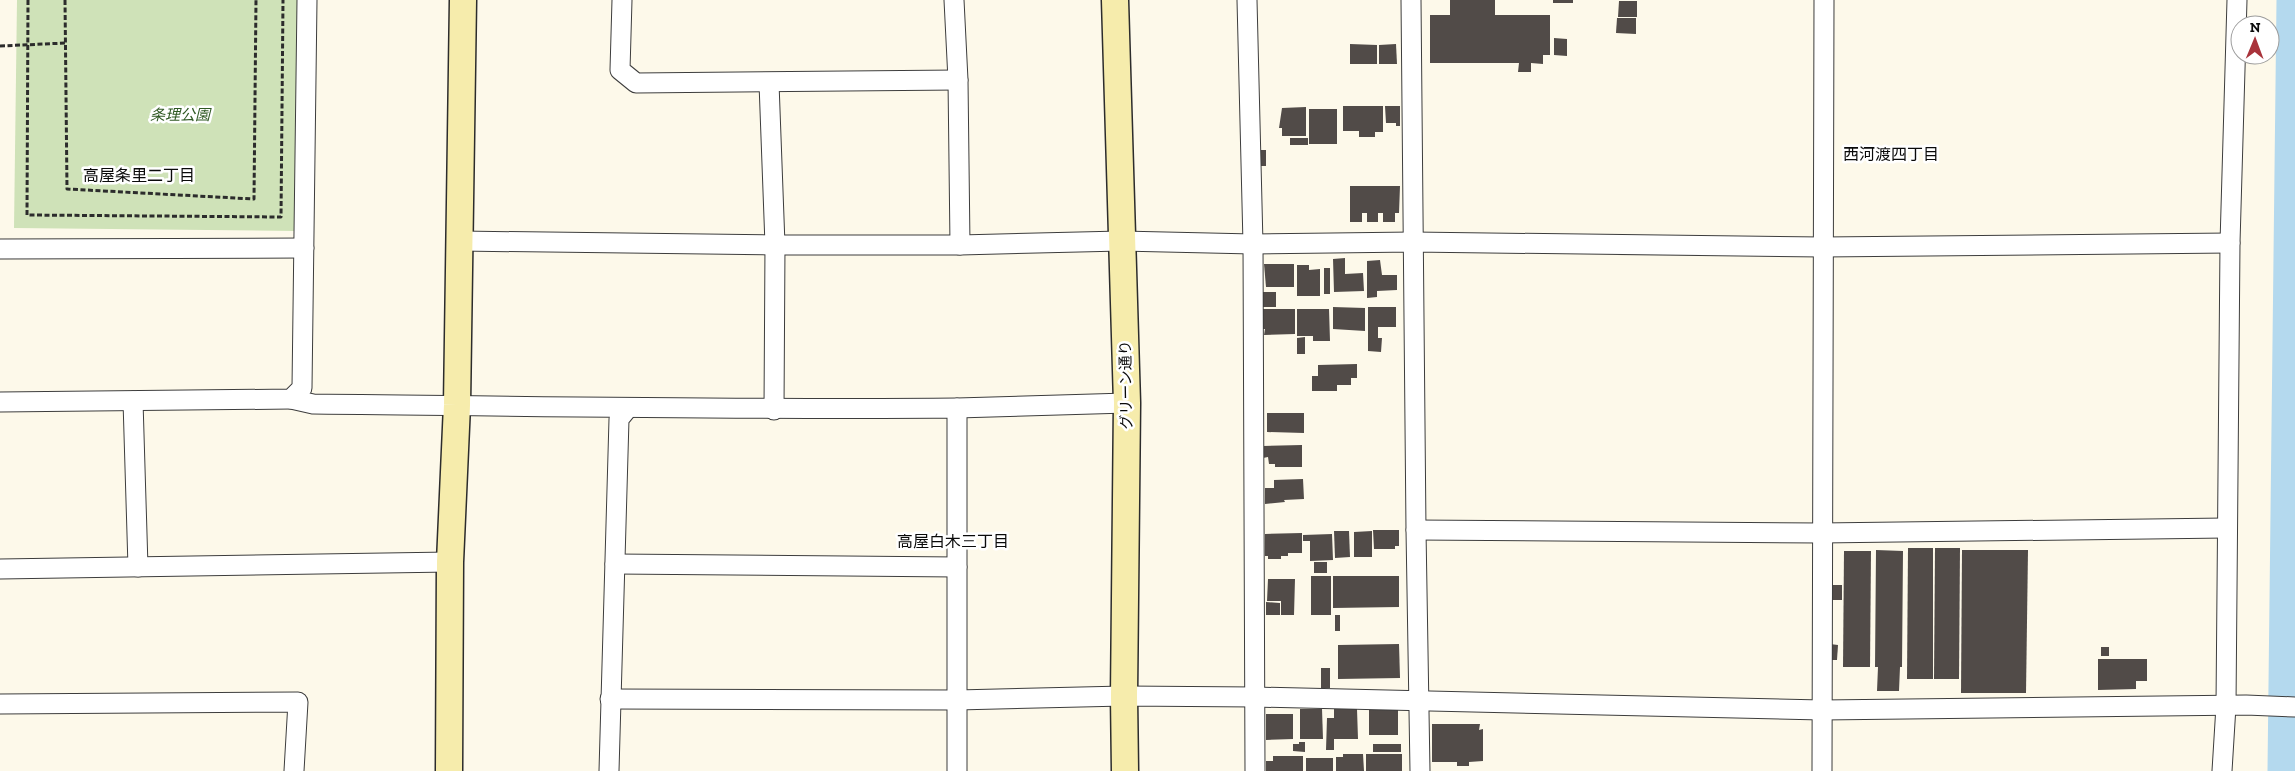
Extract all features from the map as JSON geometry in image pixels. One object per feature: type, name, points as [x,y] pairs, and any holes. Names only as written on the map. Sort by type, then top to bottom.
[{"type":"street","points":[[291,399],[302,388],[307,0]]},
{"type":"street","points":[[449,771],[450,562],[457,405],[463,0]]},
{"type":"street","points":[[622,0],[620,70],[636,83],[958,80]]},
{"type":"street","points":[[954,0],[958,80],[960,245]]},
{"type":"street","name":"グリーン通り","points":[[1115,0],[1127,403],[1125,771]]},
{"type":"street","points":[[1247,0],[1253,244],[1256,771]]},
{"type":"street","points":[[1411,0],[1420,771]]},
{"type":"street","points":[[1822,771],[1821,533],[1824,0]]},
{"type":"street","points":[[2222,771],[2226,706],[2226,528],[2230,243],[2236,0]]},
{"type":"street","points":[[769,83],[775,245],[774,410]]},
{"type":"street","points":[[460,240],[775,245],[960,245],[1121,241],[1253,244],[1413,242],[1822,247],[2230,243]]},
{"type":"street","points":[[0,249],[304,248]]},
{"type":"street","points":[[0,402],[291,399],[313,404],[774,410],[957,408],[1127,403]]},
{"type":"street","points":[[133,401],[138,567]]},
{"type":"street","points":[[609,771],[619,419],[628,408]]},
{"type":"street","points":[[957,408],[957,771]]},
{"type":"street","points":[[1416,530],[1821,533],[2226,528]]},
{"type":"street","points":[[0,569],[450,562]]},
{"type":"street","points":[[616,564],[956,567]]},
{"type":"street","points":[[610,699],[957,700],[1124,696],[1255,697],[1822,710],[2246,705],[2295,707]]},
{"type":"street","points":[[0,704],[298,702],[294,771]]},
{"type":"path","points":[[28,0],[27,215],[281,217],[282,0]]},
{"type":"path","points":[[65,0],[67,189],[254,199],[256,0]]},
{"type":"path","points":[[0,46],[66,43]]},
{"type":"green space","name":"条理公園","points":[[17,0],[297,0],[294,231],[14,228]]},
{"type":"building","points":[[1450,0],[1495,0],[1495,15],[1550,15],[1550,55],[1543,55],[1543,64],[1531,63],[1531,72],[1518,72],[1519,63],[1430,63],[1430,15],[1450,15]]},
{"type":"building","points":[[1553,0],[1573,0],[1573,3],[1553,3]]},
{"type":"building","points":[[1619,1],[1637,1],[1637,17],[1618,17]]},
{"type":"building","points":[[1617,18],[1636,18],[1636,34],[1616,33]]},
{"type":"building","points":[[1554,38],[1567,39],[1567,56],[1554,55]]},
{"type":"building","points":[[1350,44],[1377,45],[1377,64],[1350,64]]},
{"type":"building","points":[[1396,44],[1397,64],[1379,64],[1379,45]]},
{"type":"building","points":[[1343,106],[1383,106],[1383,132],[1375,132],[1375,137],[1359,137],[1359,131],[1343,131]]},
{"type":"building","points":[[1385,106],[1400,106],[1400,126],[1396,126],[1396,123],[1386,123]]},
{"type":"building","points":[[1306,107],[1306,136],[1282,136],[1282,128],[1279,128],[1282,108]]},
{"type":"building","points":[[1309,109],[1337,109],[1337,144],[1309,144]]},
{"type":"building","points":[[1290,138],[1308,138],[1308,145],[1290,145]]},
{"type":"building","points":[[1261,150],[1266,150],[1266,166],[1261,166]]},
{"type":"building","points":[[1350,186],[1400,186],[1399,213],[1395,213],[1395,222],[1383,222],[1383,213],[1378,213],[1378,222],[1367,222],[1367,213],[1362,213],[1362,222],[1350,222]]},
{"type":"building","points":[[1345,258],[1345,274],[1363,273],[1364,291],[1334,292],[1333,259]]},
{"type":"building","points":[[1380,260],[1382,275],[1397,275],[1397,290],[1377,291],[1377,297],[1367,298],[1367,261]]},
{"type":"building","points":[[1264,264],[1294,264],[1294,287],[1266,287]]},
{"type":"building","points":[[1297,265],[1309,265],[1309,270],[1320,269],[1320,296],[1297,296]]},
{"type":"building","points":[[1324,268],[1330,268],[1330,294],[1324,294]]},
{"type":"building","points":[[1262,292],[1276,292],[1276,307],[1262,307]]},
{"type":"building","points":[[1333,307],[1365,308],[1365,331],[1333,329]]},
{"type":"building","points":[[1368,307],[1396,307],[1396,327],[1378,327],[1378,338],[1382,338],[1381,352],[1368,351]]},
{"type":"building","points":[[1262,309],[1295,309],[1295,334],[1264,335],[1265,329],[1262,329]]},
{"type":"building","points":[[1297,309],[1329,309],[1330,341],[1313,341],[1313,336],[1297,336]]},
{"type":"building","points":[[1305,337],[1305,354],[1297,354],[1297,338]]},
{"type":"building","points":[[1357,364],[1357,378],[1351,378],[1351,385],[1337,385],[1337,391],[1312,391],[1312,376],[1318,376],[1318,365]]},
{"type":"building","points":[[1267,413],[1304,413],[1304,433],[1267,432]]},
{"type":"building","points":[[1302,445],[1302,467],[1275,467],[1275,464],[1269,464],[1268,457],[1263,458],[1263,446]]},
{"type":"building","points":[[1303,479],[1304,499],[1284,500],[1285,502],[1265,504],[1265,488],[1274,488],[1274,480]]},
{"type":"building","points":[[1373,530],[1399,530],[1399,546],[1395,546],[1395,549],[1374,549]]},
{"type":"building","points":[[1334,531],[1349,531],[1350,557],[1335,558]]},
{"type":"building","points":[[1372,531],[1372,557],[1354,557],[1354,532]]},
{"type":"building","points":[[1302,533],[1302,553],[1288,553],[1288,556],[1281,556],[1281,559],[1268,559],[1268,556],[1265,556],[1265,534]]},
{"type":"building","points":[[1332,534],[1333,560],[1310,561],[1310,541],[1303,541],[1303,535]]},
{"type":"building","points":[[1908,548],[1933,548],[1933,679],[1907,679]]},
{"type":"building","points":[[1935,548],[1960,548],[1959,679],[1934,679]]},
{"type":"building","points":[[1876,550],[1903,551],[1902,667],[1900,667],[1899,691],[1877,691],[1878,667],[1875,667]]},
{"type":"building","points":[[1962,550],[2028,550],[2026,693],[1961,693]]},
{"type":"building","points":[[1844,551],[1871,551],[1870,667],[1843,667]]},
{"type":"building","points":[[1314,562],[1327,562],[1327,573],[1314,573]]},
{"type":"building","points":[[1311,576],[1331,576],[1331,615],[1311,615]]},
{"type":"building","points":[[1333,576],[1399,576],[1399,607],[1333,608]]},
{"type":"building","points":[[1268,579],[1295,579],[1294,615],[1281,615],[1281,601],[1267,601]]},
{"type":"building","points":[[1832,585],[1842,585],[1842,600],[1832,600]]},
{"type":"building","points":[[1266,602],[1280,603],[1280,615],[1266,615]]},
{"type":"building","points":[[1335,615],[1340,615],[1340,631],[1335,631]]},
{"type":"building","points":[[1399,644],[1400,678],[1338,679],[1338,645]]},
{"type":"building","points":[[1830,644],[1838,645],[1837,660],[1830,660]]},
{"type":"building","points":[[2101,647],[2109,647],[2109,656],[2101,656]]},
{"type":"building","points":[[2098,659],[2147,659],[2147,681],[2136,681],[2136,689],[2098,690]]},
{"type":"building","points":[[1321,668],[1330,668],[1330,688],[1321,688]]},
{"type":"building","points":[[1300,709],[1322,709],[1323,739],[1300,739]]},
{"type":"building","points":[[1334,709],[1357,709],[1358,739],[1334,739],[1334,750],[1326,750],[1327,718],[1334,718]]},
{"type":"building","points":[[1369,709],[1398,709],[1398,735],[1369,735]]},
{"type":"building","points":[[1266,714],[1293,714],[1293,739],[1266,740]]},
{"type":"building","points":[[1432,724],[1480,724],[1479,730],[1483,729],[1483,761],[1469,762],[1469,766],[1457,766],[1457,762],[1432,762]]},
{"type":"building","points":[[1299,742],[1305,742],[1305,752],[1293,751],[1293,744],[1299,744]]},
{"type":"building","points":[[1373,744],[1401,744],[1401,752],[1373,752]]},
{"type":"building","points":[[1343,754],[1363,754],[1364,771],[1336,771],[1336,757],[1343,757]]},
{"type":"building","points":[[1366,754],[1402,754],[1402,771],[1366,771]]},
{"type":"building","points":[[1273,756],[1303,756],[1303,771],[1266,771],[1266,761],[1273,761]]},
{"type":"building","points":[[1306,758],[1333,758],[1333,771],[1306,771]]},
{"type":"waterway","points":[[2285,771],[2294,0]]},
{"type":"district","name":"西河渡四丁目","points":[[1891,154]]},
{"type":"district","name":"高屋条里二丁目","points":[[139,175]]},
{"type":"district","name":"高屋白木三丁目","points":[[953,541]]}]
